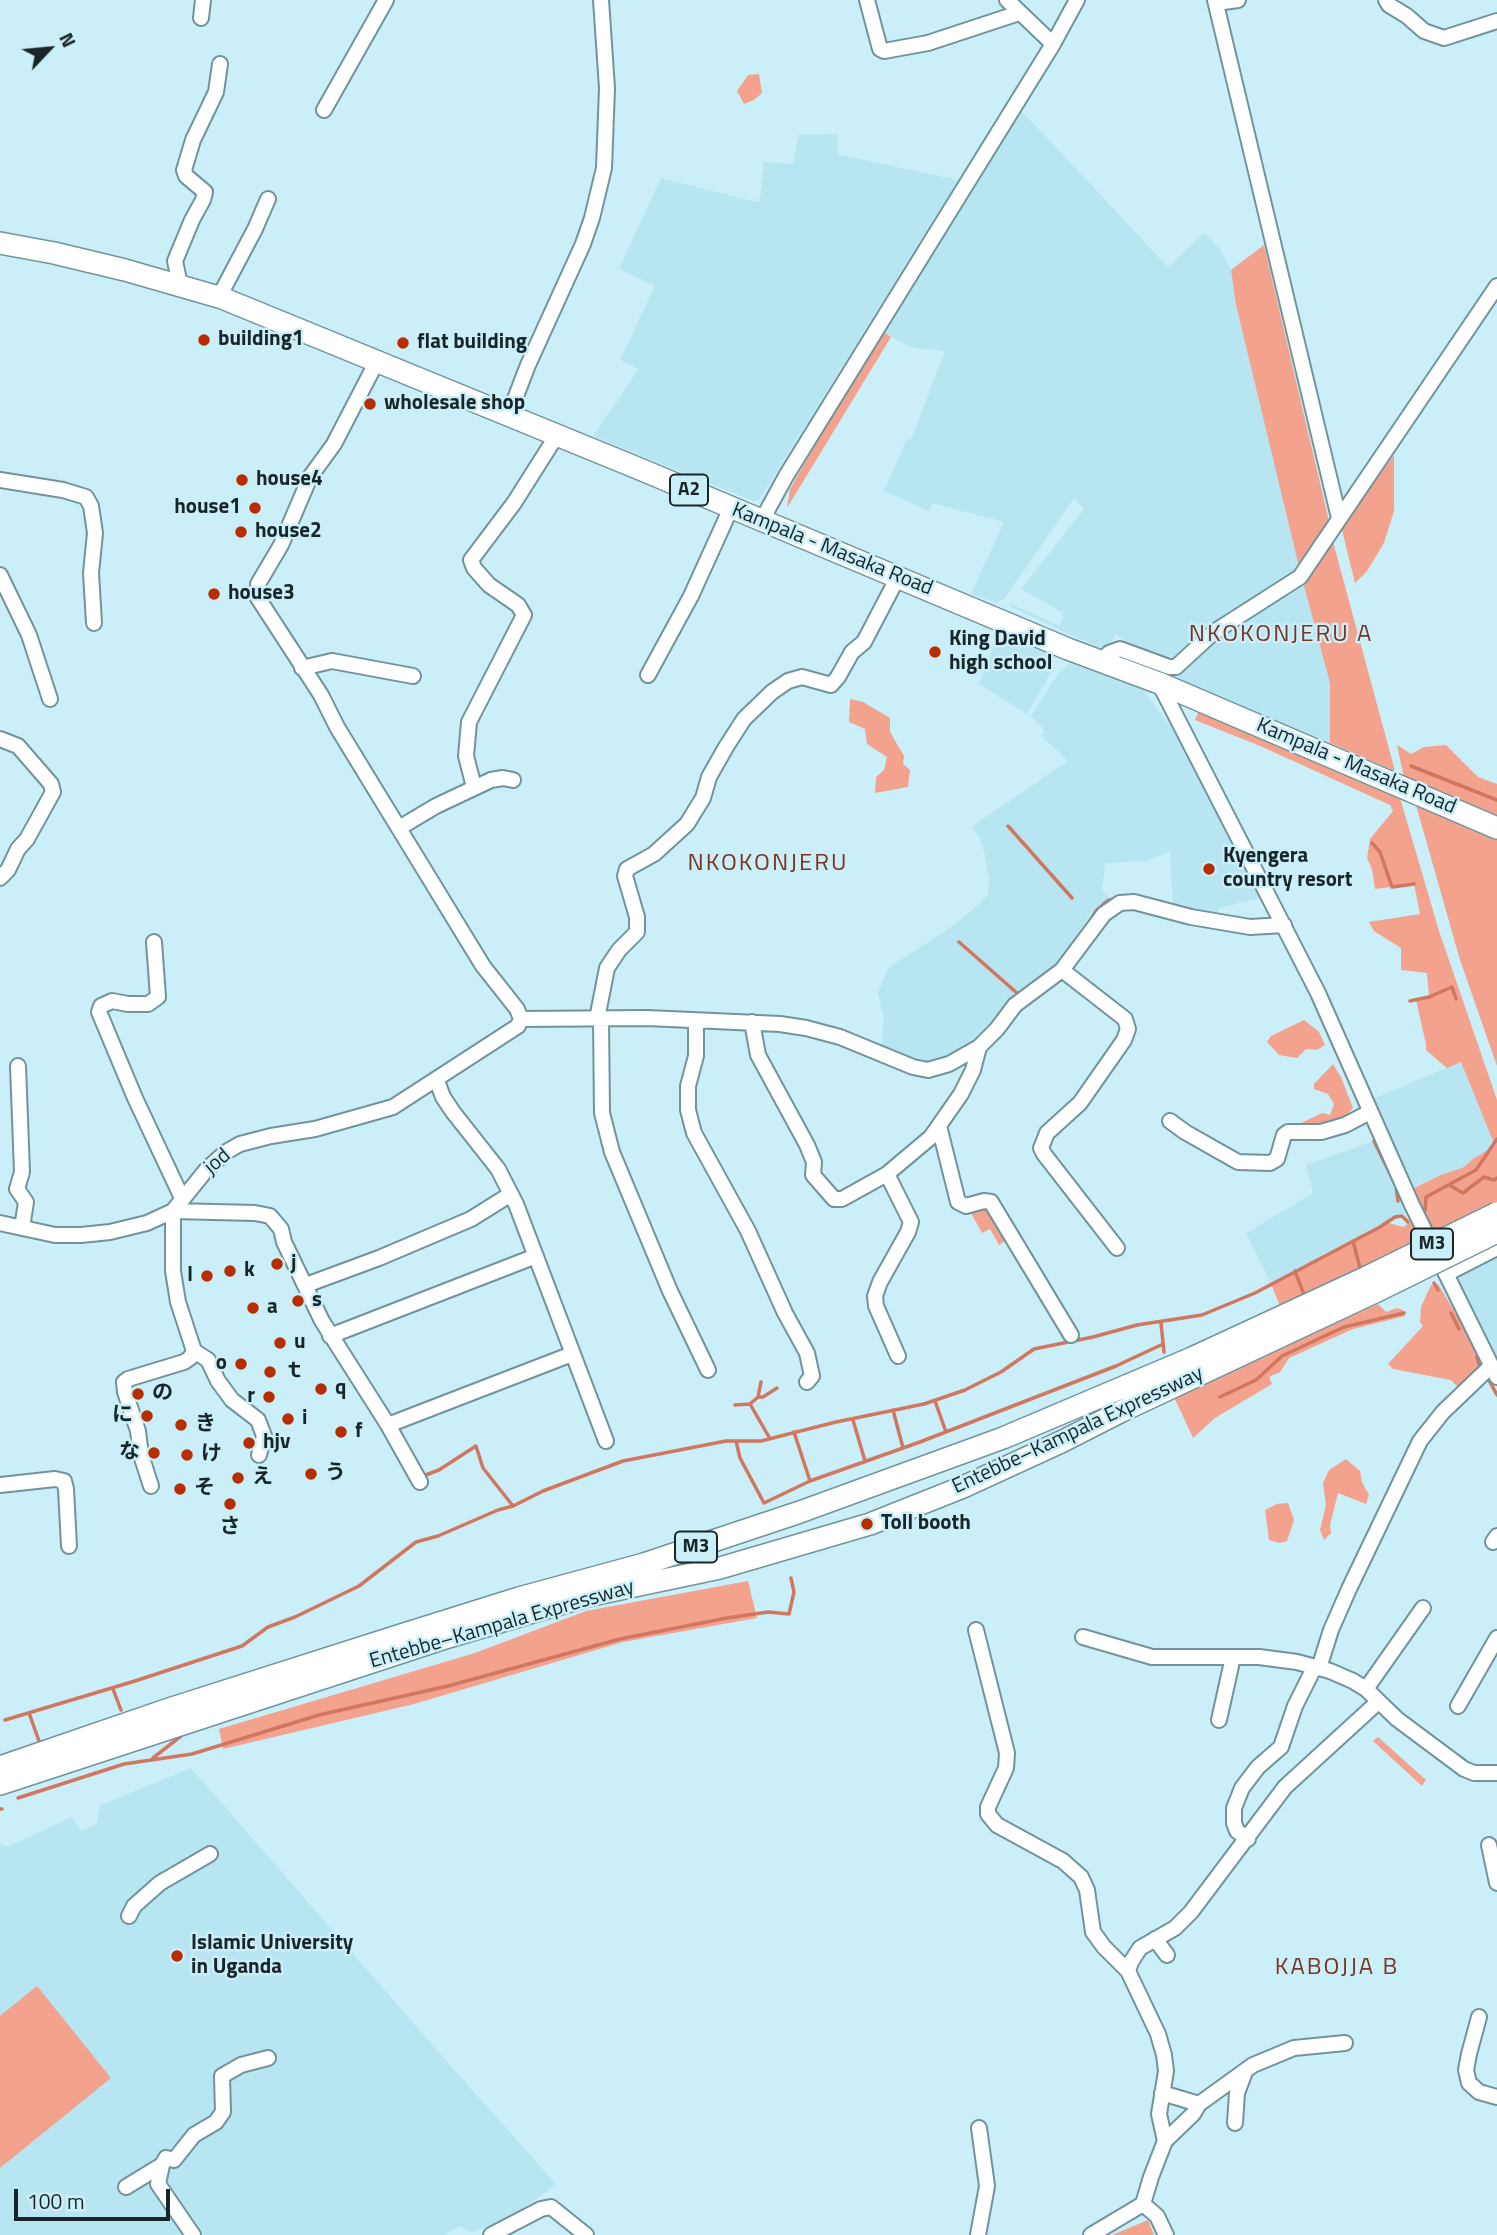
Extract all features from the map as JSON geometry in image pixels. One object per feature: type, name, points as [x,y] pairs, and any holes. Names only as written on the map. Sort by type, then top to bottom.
[{"type":"highway","name":"Kampala - Masaka Road","points":[[0,243],[54,253],[180,285],[219,298],[557,435],[1100,662],[1159,683],[1497,828]]},
{"type":"highway","name":"Entebbe–Kampala Expressway","points":[[4,1774],[587,1597],[720,1568],[870,1524],[963,1487],[1060,1442],[1371,1284],[1497,1213]]},
{"type":"highway","name":"Entebbe–Kampala Expressway","points":[[4,1774],[169,1709],[414,1630],[644,1564],[800,1513],[1003,1438],[1497,1232]]},
{"type":"street","points":[[201,18],[203,0]]},
{"type":"street","points":[[324,110],[386,0]]},
{"type":"street","points":[[508,417],[528,365],[583,244],[604,168],[607,88],[601,0]]},
{"type":"street","points":[[867,0],[880,49],[884,51],[928,43],[1019,13]]},
{"type":"street","points":[[1007,0],[1053,44]]},
{"type":"street","points":[[762,520],[902,286],[1053,44],[1077,0]]},
{"type":"street","points":[[1238,0],[1216,1],[1339,518]]},
{"type":"street","points":[[1386,0],[1388,5],[1407,16],[1424,31],[1444,38],[1497,21]]},
{"type":"street","points":[[180,285],[175,261],[205,192],[186,176],[184,170],[193,140],[216,92],[220,64]]},
{"type":"street","points":[[219,298],[268,199]]},
{"type":"street","points":[[1100,662],[1109,653],[1120,649],[1168,667],[1175,667],[1214,632],[1300,577],[1497,286]]},
{"type":"street","points":[[377,361],[342,431],[310,477],[281,545],[258,584],[258,598],[321,695],[337,727],[483,966],[517,1009],[521,1019],[752,1022],[806,1028],[840,1038],[913,1068],[928,1070],[949,1063],[979,1047],[1015,1005],[1062,970],[1104,914],[1121,903],[1134,902],[1191,917],[1250,927],[1284,925]]},
{"type":"street","points":[[474,787],[466,757],[469,722],[524,615],[518,606],[495,590],[474,568],[471,559],[519,497],[557,435]]},
{"type":"street","points":[[0,480],[62,490],[86,497],[91,506],[95,533],[91,573],[94,623]]},
{"type":"street","points":[[648,674],[691,596],[731,508]]},
{"type":"street","points":[[0,575],[29,635],[50,699]]},
{"type":"street","points":[[748,726],[771,697],[792,685],[802,681],[833,689],[838,687],[860,648],[869,645],[902,579]]},
{"type":"street","points":[[708,1370],[670,1291],[612,1152],[602,1113],[599,1019],[607,968],[637,932],[636,917],[625,876],[627,869],[654,853],[687,824],[703,799],[709,777],[744,719],[772,692],[788,681],[802,677],[831,685],[852,652],[864,642],[902,579]]},
{"type":"street","points":[[302,668],[332,661],[413,676]]},
{"type":"street","points":[[1159,683],[1332,1022],[1370,1112],[1494,1371],[1443,1412],[1420,1441],[1345,1599],[1317,1668],[1295,1706],[1281,1746],[1258,1767],[1242,1788],[1234,1808],[1234,1823],[1237,1831],[1248,1839]]},
{"type":"street","points":[[0,739],[18,746],[51,784],[53,792],[8,870],[0,878]]},
{"type":"street","points":[[398,828],[474,787],[496,778],[513,780]]},
{"type":"street","points":[[155,942],[158,997],[148,1004],[112,1001],[101,1006],[99,1012],[135,1098],[182,1198]]},
{"type":"street","points":[[1062,970],[1125,1020],[1128,1029],[1124,1040],[1080,1103],[1047,1133],[1041,1148],[1117,1248]]},
{"type":"street","name":"jod","points":[[173,1211],[207,1169],[240,1144],[377,1114],[393,1107],[437,1081],[518,1026],[521,1019]]},
{"type":"street","points":[[696,1021],[696,1055],[688,1086],[688,1110],[694,1133],[748,1231],[785,1313],[807,1353],[812,1376],[807,1382]]},
{"type":"street","points":[[752,1022],[758,1055],[807,1145],[814,1162],[813,1175],[834,1199],[842,1199],[887,1174],[931,1137],[973,1070],[979,1047]]},
{"type":"street","points":[[18,1066],[22,1172],[17,1189],[26,1202],[23,1228]]},
{"type":"street","points":[[437,1081],[443,1097],[488,1153],[511,1194],[606,1441]]},
{"type":"street","points":[[1170,1121],[1238,1162],[1270,1163],[1277,1159],[1284,1135],[1288,1132],[1321,1132],[1345,1125],[1370,1112]]},
{"type":"street","points":[[939,1126],[951,1184],[958,1202],[966,1206],[991,1202],[1071,1335]]},
{"type":"street","points":[[887,1174],[911,1222],[875,1296],[876,1306],[898,1356]]},
{"type":"street","points":[[306,1285],[471,1219],[511,1194]]},
{"type":"street","points":[[173,1211],[173,1271],[178,1302],[194,1351],[208,1360],[218,1381],[232,1400],[258,1420],[264,1436],[259,1455]]},
{"type":"street","points":[[0,1223],[67,1235],[110,1232],[147,1223],[173,1211],[255,1213],[270,1216],[281,1229],[284,1242],[330,1336],[388,1425],[420,1482]]},
{"type":"street","points":[[1446,1274],[1497,1248]]},
{"type":"street","points":[[330,1336],[536,1256]]},
{"type":"street","points":[[151,1486],[124,1382],[184,1362],[194,1351]]},
{"type":"street","points":[[388,1425],[572,1354]]},
{"type":"street","points":[[0,1485],[55,1479],[64,1481],[69,1546]]},
{"type":"street","points":[[1366,1689],[1423,1608]]},
{"type":"street","points":[[976,1630],[1007,1753],[1006,1768],[988,1807],[988,1814],[997,1825],[1063,1861],[1081,1877],[1087,1890],[1093,1932],[1128,1972],[1147,2009],[1164,2055],[1166,2071],[1159,2114],[1165,2141]]},
{"type":"street","points":[[1083,1637],[1152,1657],[1280,1659],[1317,1668],[1353,1681],[1366,1689],[1378,1702],[1464,1769],[1474,1773],[1497,1773]]},
{"type":"street","points":[[1458,1706],[1497,1638]]},
{"type":"street","points":[[1219,1720],[1233,1657]]},
{"type":"street","points":[[1128,1972],[1136,1953],[1175,1928],[1191,1912],[1248,1839],[1284,1787],[1378,1702]]},
{"type":"street","points":[[1489,1845],[1497,1883]]},
{"type":"street","points":[[129,1916],[134,1906],[160,1883],[210,1854]]},
{"type":"street","points":[[1155,1939],[1167,1955]]},
{"type":"street","points":[[1479,2017],[1467,2062],[1469,2082],[1479,2092],[1497,2096]]},
{"type":"street","points":[[1091,2235],[1143,2204],[1165,2141],[1193,2114],[1199,2104],[1269,2057],[1294,2048],[1345,2043]]},
{"type":"street","points":[[125,2187],[153,2179],[166,2158],[174,2160],[194,2134],[216,2122],[223,2112],[222,2076],[241,2065],[268,2057]]},
{"type":"street","points":[[1235,2123],[1237,2094],[1245,2071]]},
{"type":"street","points":[[1162,2093],[1199,2104]]},
{"type":"street","points":[[978,2235],[987,2186],[979,2128]]},
{"type":"street","points":[[153,2179],[193,2235]]},
{"type":"street","points":[[1143,2204],[1157,2216],[1166,2235]]},
{"type":"street","points":[[491,2235],[541,2209],[551,2207],[586,2235]]},
{"type":"shaded area","points":[[759,74],[762,93],[744,104],[737,91],[748,75]]},
{"type":"shaded area","points":[[1019,108],[1168,267],[1204,233],[1220,249],[1231,270],[1236,305],[1300,571],[1202,633],[1158,673],[1114,656],[1131,644],[1115,634],[1106,647],[1097,647],[1009,606],[1011,604],[1060,626],[1063,613],[1021,589],[1084,509],[1074,498],[1005,598],[996,603],[971,594],[1004,522],[932,503],[929,511],[884,491],[907,439],[911,440],[945,351],[909,347],[881,330]]},
{"type":"shaded area","points":[[838,134],[837,154],[958,180],[759,500],[753,501],[593,436],[639,369],[620,360],[655,286],[619,269],[661,178],[757,202],[760,198],[764,162],[793,164],[799,135]]},
{"type":"shaded area","points":[[1264,245],[1329,521],[1300,571],[1236,305],[1231,270]]},
{"type":"shaded area","points":[[881,330],[891,337],[787,508],[790,489]]},
{"type":"shaded area","points":[[1394,455],[1394,511],[1384,543],[1367,571],[1355,583],[1341,526]]},
{"type":"shaded area","points":[[1332,538],[1395,771],[1330,743],[1330,683],[1304,586]]},
{"type":"shaded area","points":[[1304,586],[1330,683],[1330,743],[1169,679],[1205,645]]},
{"type":"shaded area","points":[[999,631],[1050,653],[1053,669],[1027,714],[979,684]]},
{"type":"shaded area","points":[[1070,663],[1111,678],[1129,678],[1144,691],[1182,741],[1264,897],[1219,908],[1216,918],[1173,906],[1170,851],[1147,861],[1105,863],[1102,890],[1111,899],[1091,913],[1076,937],[1069,955],[968,1049],[923,1064],[881,1048],[884,1019],[878,993],[888,968],[956,924],[988,895],[989,878],[983,846],[971,827],[1068,761],[1041,736],[1045,731],[1031,716],[1058,674]]},
{"type":"shaded area","points":[[850,699],[863,702],[890,718],[890,732],[904,756],[903,764],[910,770],[908,787],[875,793],[876,777],[884,770],[887,757],[867,744],[865,729],[849,722]]},
{"type":"shaded area","points":[[1200,708],[1398,791],[1439,931],[1497,1100],[1497,1202],[1434,1233],[1412,1189],[1464,1167],[1495,1146],[1461,1062],[1447,1068],[1426,1050],[1416,1000],[1429,996],[1427,973],[1401,970],[1401,948],[1374,931],[1369,922],[1420,914],[1414,884],[1375,889],[1367,858],[1370,839],[1393,811],[1390,805],[1258,745],[1195,720]]},
{"type":"shaded area","points":[[1397,745],[1411,754],[1424,747],[1446,745],[1478,777],[1497,784],[1497,818],[1404,778]]},
{"type":"shaded area","points":[[1414,798],[1497,833],[1497,1066],[1460,960]]},
{"type":"shaded area","points":[[1304,1020],[1319,1032],[1325,1045],[1317,1050],[1306,1049],[1297,1058],[1279,1055],[1267,1042],[1271,1036]]},
{"type":"shaded area","points":[[1461,1062],[1495,1147],[1474,1158],[1464,1167],[1412,1189],[1372,1099]]},
{"type":"shaded area","points":[[1333,1064],[1353,1108],[1342,1119],[1320,1130],[1298,1127],[1322,1113],[1330,1115],[1334,1104],[1328,1094],[1314,1089],[1314,1084]]},
{"type":"shaded area","points":[[1374,1141],[1411,1210],[1271,1284],[1246,1233],[1313,1193],[1306,1165]]},
{"type":"shaded area","points":[[986,1202],[1007,1240],[999,1245],[990,1229],[982,1233],[970,1211]]},
{"type":"shaded area","points":[[1413,1221],[1421,1240],[1280,1306],[1271,1284],[1389,1223],[1403,1227]]},
{"type":"shaded area","points":[[1497,1253],[1497,1358],[1457,1277],[1459,1271]]},
{"type":"shaded area","points":[[1438,1284],[1485,1362],[1459,1388],[1451,1380],[1393,1369],[1388,1364],[1423,1326],[1420,1322],[1421,1307],[1431,1285]]},
{"type":"shaded area","points":[[1378,1304],[1386,1312],[1397,1308],[1403,1310],[1405,1316],[1353,1329],[1289,1358],[1280,1372],[1269,1377],[1272,1384],[1215,1418],[1193,1438],[1174,1397]]},
{"type":"shaded area","points":[[1346,1459],[1360,1471],[1369,1495],[1366,1504],[1338,1493],[1330,1525],[1331,1533],[1324,1540],[1320,1530],[1326,1505],[1323,1483],[1329,1470]]},
{"type":"shaded area","points":[[1288,1503],[1294,1520],[1287,1541],[1280,1543],[1269,1540],[1265,1510],[1277,1504]]},
{"type":"shaded area","points":[[748,1581],[757,1618],[623,1642],[414,1704],[223,1749],[219,1729],[475,1653],[586,1611]]},
{"type":"shaded area","points":[[1378,1737],[1426,1780],[1422,1786],[1373,1741]]},
{"type":"shaded area","name":"Islamic University in Uganda","points":[[191,1768],[556,2184],[512,2217],[472,2232],[459,2226],[445,2235],[0,2235],[0,1843],[7,1847],[72,1817],[81,1831],[97,1824],[99,1806]]},
{"type":"shaded area","points":[[37,1986],[111,2078],[0,2168],[0,2016]]},
{"type":"shaded area","points":[[1148,2220],[1154,2235],[1112,2235]]},
{"type":"waterway","points":[[1411,766],[1497,800]]},
{"type":"waterway","points":[[1008,826],[1072,898]]},
{"type":"waterway","points":[[1372,843],[1380,852],[1392,887],[1414,884]]},
{"type":"waterway","points":[[1087,926],[1096,911],[1107,901],[1116,898]]},
{"type":"waterway","points":[[959,942],[1017,993]]},
{"type":"waterway","points":[[1410,1001],[1429,997],[1452,987],[1456,999]]},
{"type":"waterway","points":[[1425,1211],[1426,1197],[1476,1170],[1497,1139]]},
{"type":"waterway","points":[[1374,1141],[1396,1186],[1398,1201]]},
{"type":"waterway","points":[[1451,1186],[1463,1193],[1484,1177],[1494,1180],[1497,1178]]},
{"type":"waterway","points":[[5,1720],[242,1646],[268,1627],[359,1586],[416,1542],[438,1536],[543,1491],[623,1461],[726,1441],[761,1441],[924,1404],[965,1390],[1001,1372],[1034,1349],[1137,1325],[1202,1315],[1255,1293],[1395,1217],[1402,1216],[1408,1222]]},
{"type":"waterway","points":[[1353,1241],[1360,1268]]},
{"type":"waterway","points":[[1295,1271],[1303,1292]]},
{"type":"waterway","points":[[1434,1283],[1438,1290]]},
{"type":"waterway","points":[[1220,1397],[1256,1380],[1282,1356],[1344,1327],[1404,1313]]},
{"type":"waterway","points":[[1451,1313],[1459,1329]]},
{"type":"waterway","points":[[1161,1323],[1164,1352]]},
{"type":"waterway","points":[[736,1441],[740,1458],[764,1503],[810,1481],[920,1442],[1116,1366],[1161,1345]]},
{"type":"waterway","points":[[1477,1357],[1480,1367]]},
{"type":"waterway","points":[[1486,1375],[1497,1395]]},
{"type":"waterway","points":[[758,1397],[761,1382]]},
{"type":"waterway","points":[[769,1437],[750,1404],[777,1388]]},
{"type":"waterway","points":[[935,1401],[946,1432]]},
{"type":"waterway","points":[[735,1405],[750,1404]]},
{"type":"waterway","points":[[893,1410],[903,1448]]},
{"type":"waterway","points":[[853,1420],[865,1461]]},
{"type":"waterway","points":[[794,1432],[810,1481]]},
{"type":"waterway","points":[[423,1476],[439,1470],[476,1446],[483,1468],[513,1506]]},
{"type":"waterway","points":[[18,1798],[124,1764],[192,1754],[319,1715],[448,1686],[620,1639],[727,1618],[768,1612],[789,1614],[794,1592],[791,1578]]},
{"type":"waterway","points":[[113,1689],[121,1710]]},
{"type":"waterway","points":[[29,1713],[39,1741]]},
{"type":"waterway","points":[[153,1758],[181,1736]]},
{"type":"place","name":"building1","points":[[204,340]]},
{"type":"place","name":"flat building","points":[[403,343]]},
{"type":"place","name":"wholesale shop","points":[[370,404]]},
{"type":"place","name":"house4","points":[[242,480]]},
{"type":"place","name":"house1","points":[[255,508]]},
{"type":"place","name":"house2","points":[[241,532]]},
{"type":"place","name":"house3","points":[[214,594]]},
{"type":"place","name":"King David high school","points":[[935,652]]},
{"type":"place","name":"Kyengera country resort","points":[[1209,869]]},
{"type":"place","name":"j","points":[[277,1264]]},
{"type":"place","name":"k","points":[[230,1271]]},
{"type":"place","name":"l","points":[[207,1276]]},
{"type":"place","name":"s","points":[[298,1301]]},
{"type":"place","name":"a","points":[[253,1308]]},
{"type":"place","name":"u","points":[[280,1343]]},
{"type":"place","name":"o","points":[[241,1364]]},
{"type":"place","name":"ｔ","points":[[270,1372]]},
{"type":"place","name":"q","points":[[321,1389]]},
{"type":"place","name":"の","points":[[138,1394]]},
{"type":"place","name":"r","points":[[269,1397]]},
{"type":"place","name":"に","points":[[147,1416]]},
{"type":"place","name":"i","points":[[288,1419]]},
{"type":"place","name":"き","points":[[181,1425]]},
{"type":"place","name":"f","points":[[341,1432]]},
{"type":"place","name":"hjv","points":[[249,1443]]},
{"type":"place","name":"な","points":[[154,1453]]},
{"type":"place","name":"け","points":[[187,1455]]},
{"type":"place","name":"う","points":[[311,1474]]},
{"type":"place","name":"え","points":[[238,1478]]},
{"type":"place","name":"そ","points":[[180,1489]]},
{"type":"place","name":"さ","points":[[230,1504]]},
{"type":"place","name":"Toll booth","points":[[867,1524]]},
{"type":"place","name":"Islamic University in Uganda","points":[[177,1956]]},
{"type":"district","name":"NKOKONJERU A","points":[[1281,635]]},
{"type":"district","name":"NKOKONJERU","points":[[768,864]]},
{"type":"district","name":"KABOJJA B","points":[[1337,1968]]}]
